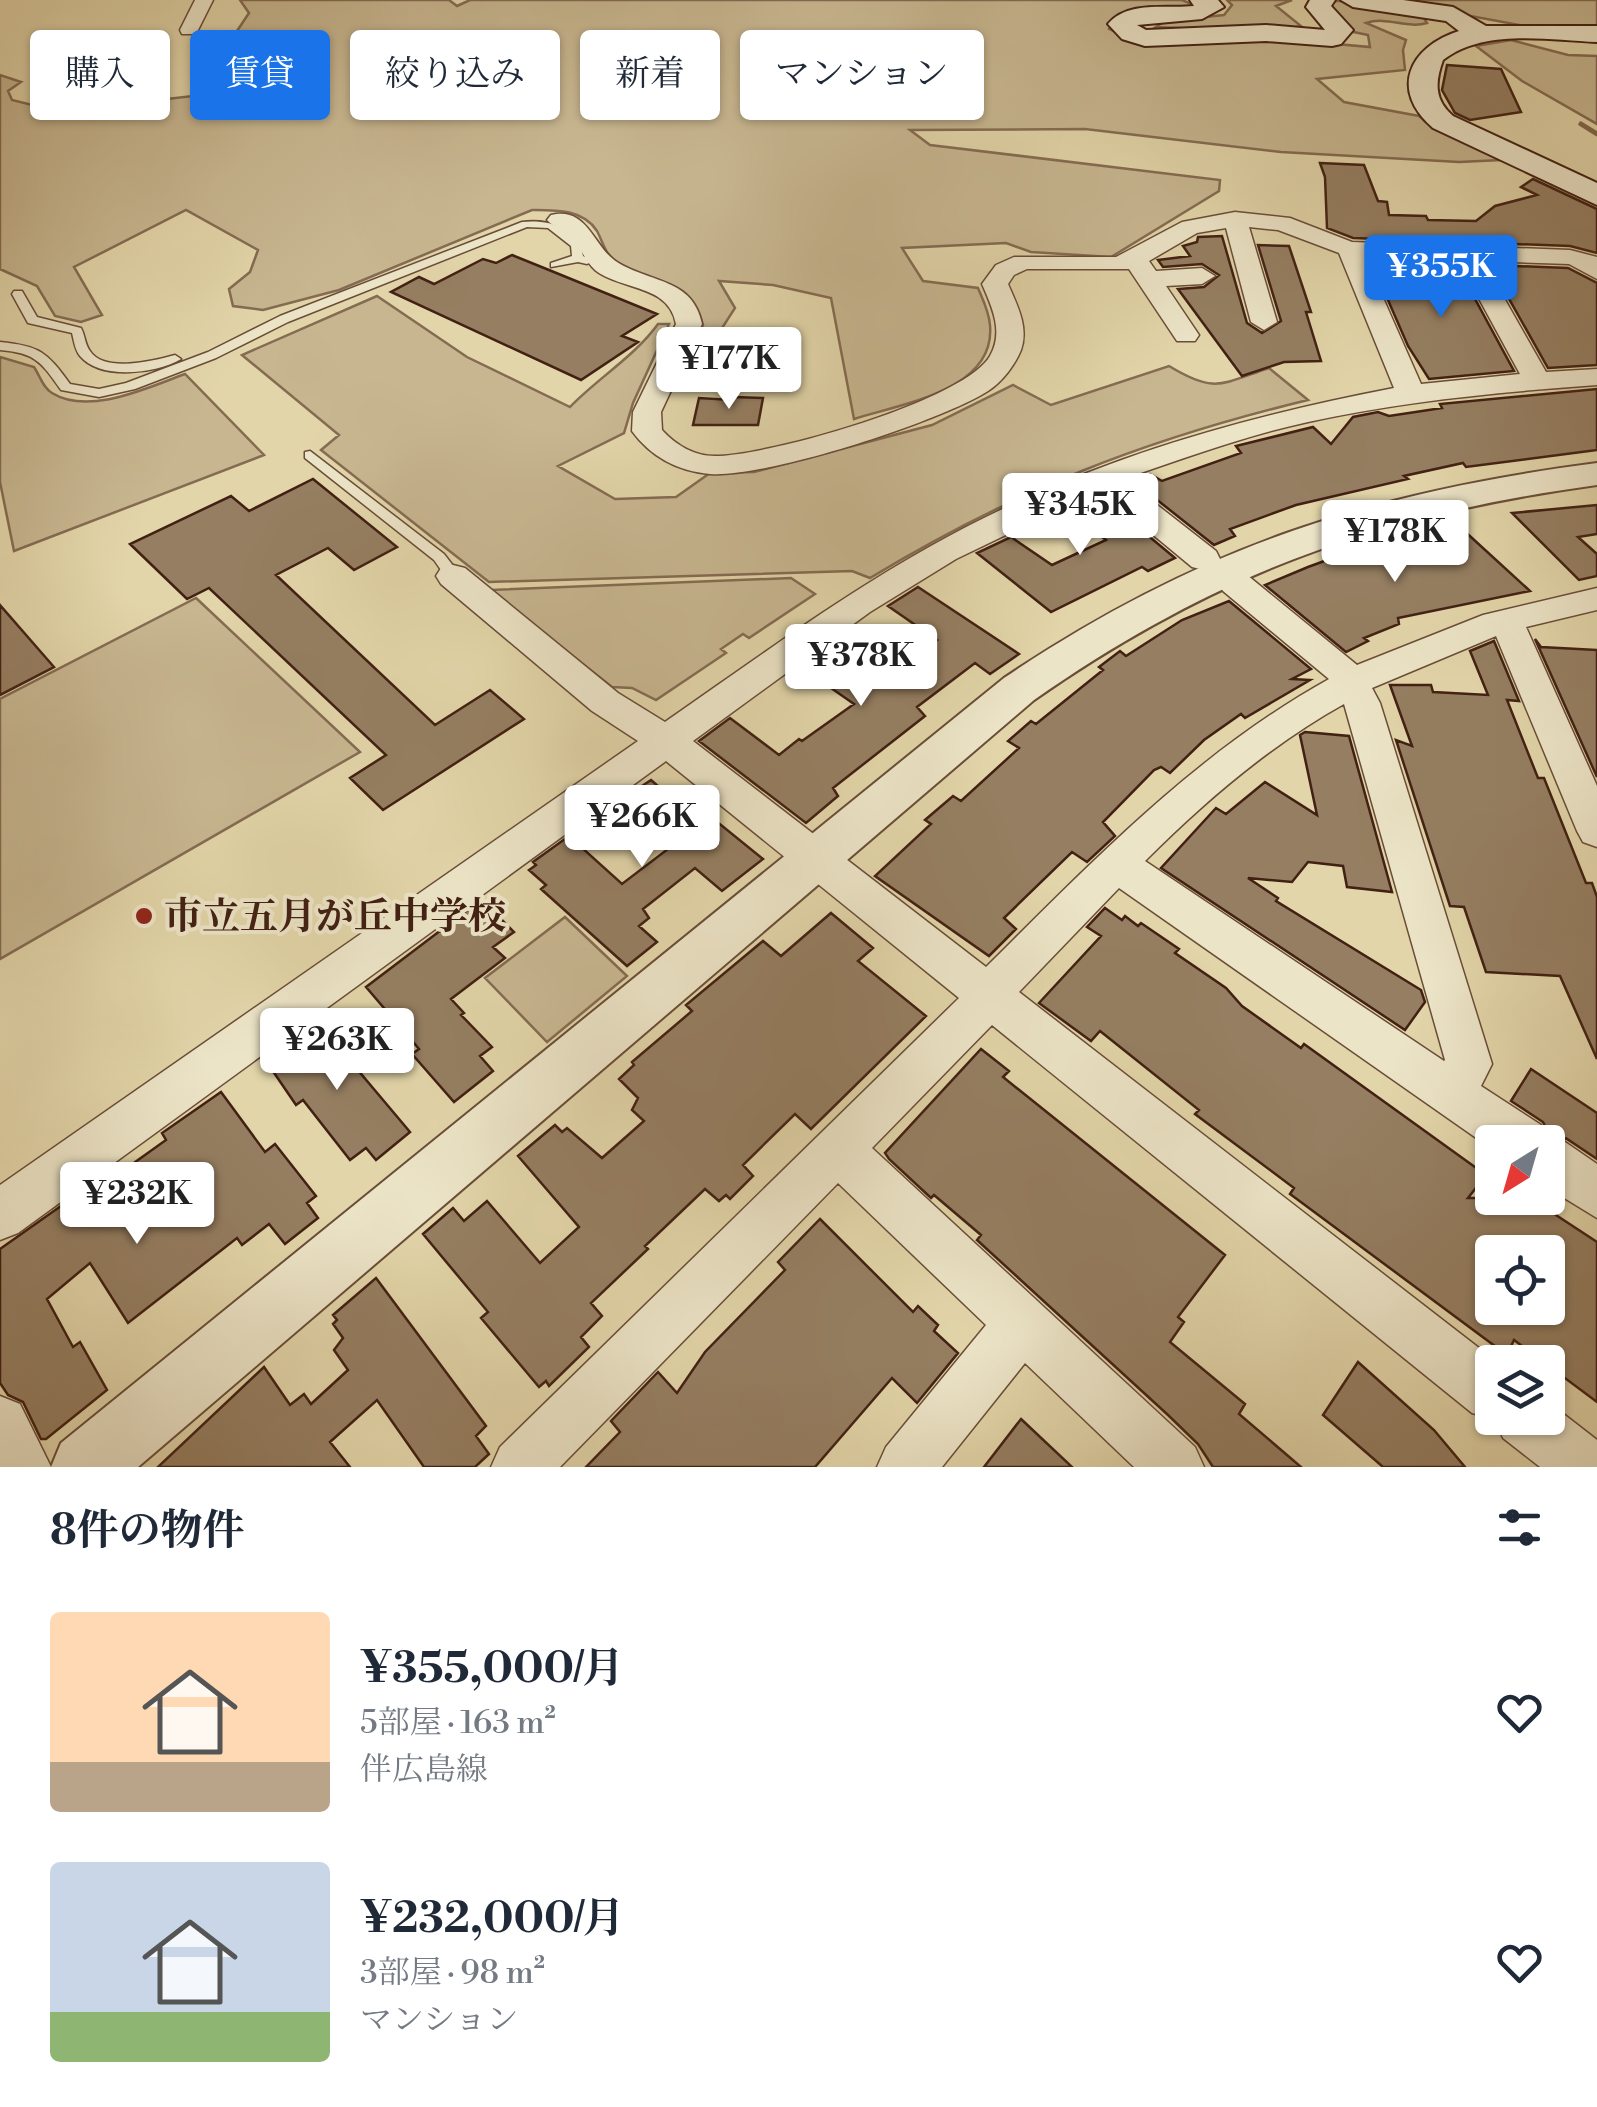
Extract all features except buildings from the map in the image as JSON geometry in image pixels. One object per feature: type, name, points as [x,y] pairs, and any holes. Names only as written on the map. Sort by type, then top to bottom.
[{"type":"main road","points":[[1202,0],[1212,7],[1203,12],[1140,16],[1122,24],[1131,34],[1152,39],[1266,33],[1332,38],[1340,30],[1320,12],[1318,7],[1323,0]]},
{"type":"main road","points":[[1352,0],[1453,15],[1482,35]]},
{"type":"main road","points":[[1597,34],[1482,35],[1449,43],[1431,56],[1422,90],[1428,108],[1457,130],[1597,195]]},
{"type":"street","points":[[189,30],[204,0]]},
{"type":"street","points":[[1234,219],[1264,322]]},
{"type":"street","points":[[1142,269],[1190,227],[1234,219],[1282,223],[1349,249],[1570,257],[1588,262],[1597,272]]},
{"type":"street","points":[[559,220],[579,226],[598,258],[611,270],[679,299],[688,314],[688,324],[647,412],[648,431],[663,448],[687,460],[731,465],[913,414],[978,385],[993,372],[1009,347],[1010,320],[994,284],[1006,270],[1028,261],[1202,276]]},
{"type":"street","points":[[1349,249],[1410,394]]},
{"type":"street","points":[[1466,254],[1537,380]]},
{"type":"street","points":[[1142,269],[1186,335]]},
{"type":"street","points":[[0,1215],[918,565],[1038,501],[1268,421],[1410,394],[1597,376]]},
{"type":"street","points":[[85,1467],[1019,689],[1092,638],[1165,597],[1250,557],[1366,517],[1456,495],[1597,474]]},
{"type":"street","points":[[1101,476],[1204,558]]},
{"type":"street","points":[[453,576],[604,702],[666,740],[1475,1381]]},
{"type":"street","points":[[1235,583],[1351,680],[1362,703],[1470,1064],[1450,1092]]},
{"type":"street","points":[[520,1467],[1118,865],[1230,761],[1351,680],[1507,622],[1597,599]]},
{"type":"street","points":[[1507,622],[1597,831]]},
{"type":"street","points":[[1118,865],[1499,1125]]},
{"type":"street","points":[[836,1150],[1175,1467]]},
{"type":"street","points":[[1565,1170],[1597,1192]]},
{"type":"street","points":[[906,1467],[1022,1324]]},
{"type":"street","points":[[0,1424],[22,1467]]},
{"type":"street","points":[[1545,1435],[1586,1467]]},
{"type":"lane","points":[[18,294],[32,320],[70,328],[80,335],[82,351],[91,359],[118,366],[169,361],[526,224],[552,225],[576,245],[578,258]]},
{"type":"lane","points":[[554,266],[578,258],[611,270]]},
{"type":"lane","points":[[0,346],[24,348],[43,356],[66,387],[108,392],[212,355],[284,319]]},
{"type":"lane","points":[[310,455],[439,557],[453,576]]},
{"type":"shaded area","points":[[240,0],[449,0],[457,6],[470,0],[1182,0],[1194,5],[1188,10],[1115,17],[1109,29],[1136,41],[1269,38],[1370,47],[1368,35],[1349,31],[1327,11],[1333,1],[1340,1],[1420,12],[1427,23],[1366,23],[1406,40],[1405,70],[1317,79],[1344,102],[1419,116],[1432,127],[1502,160],[1459,162],[1281,152],[1085,129],[910,130],[930,145],[1220,180],[1219,191],[1111,257],[1031,252],[1006,243],[902,248],[923,281],[978,288],[990,325],[988,347],[978,365],[962,380],[919,400],[854,419],[831,298],[773,285],[719,281],[735,308],[695,370],[679,369],[703,325],[689,297],[680,289],[618,263],[607,253],[591,224],[559,211],[532,210],[339,290],[263,310],[233,306],[229,289],[250,272],[258,250],[186,210],[74,267],[102,315],[81,322],[55,316],[37,286],[0,269],[0,75],[21,82],[8,91],[12,100],[30,104],[30,120],[170,120],[170,99],[190,96],[190,120],[330,120],[330,30],[238,30],[249,13]]},
{"type":"shaded area","points":[[1227,0],[1292,0],[1276,6],[1301,26],[1270,32],[1156,27],[1165,21],[1224,15],[1232,5]]},
{"type":"shaded area","points":[[1384,0],[1597,0],[1597,30],[1546,30]]},
{"type":"shaded area","points":[[1511,40],[1568,55],[1597,56],[1597,124],[1522,81],[1476,46]]},
{"type":"shaded area","points":[[377,296],[467,357],[570,407],[658,324],[669,324],[633,403],[624,433],[558,466],[615,499],[676,497],[710,473],[754,472],[932,425],[1013,385],[1051,405],[1169,366],[1197,380],[1218,384],[1269,368],[1308,400],[1190,432],[1082,471],[977,519],[870,578],[852,571],[489,582],[321,450],[339,435],[242,355]]},
{"type":"shaded area","points":[[0,357],[34,367],[52,393],[83,402],[119,397],[185,374],[264,455],[14,551],[0,482]]},
{"type":"shaded area","points":[[791,578],[815,594],[749,638],[743,634],[721,649],[726,653],[656,700],[632,688],[612,687],[488,590]]},
{"type":"shaded area","points":[[196,598],[360,752],[0,959],[0,699]]},
{"type":"shaded area","points":[[565,917],[627,976],[547,1042],[485,978]]},
{"type":"waterway","points":[[1581,124],[1597,134]]},
{"type":"place","name":"市立五月が丘中学校","points":[[144,916]]}]
